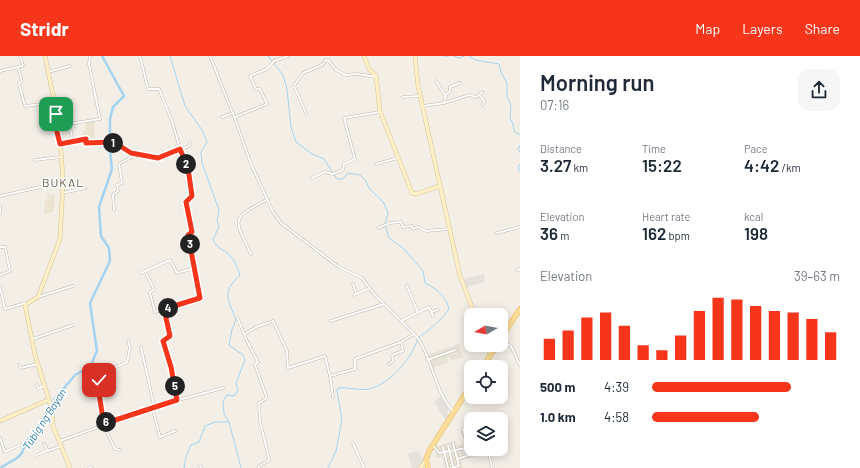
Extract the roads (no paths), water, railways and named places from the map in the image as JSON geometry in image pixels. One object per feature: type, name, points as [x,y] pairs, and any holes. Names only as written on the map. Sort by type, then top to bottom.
[{"type":"main road","points":[[508,327],[520,309]]},
{"type":"main road","points":[[487,360],[491,354]]},
{"type":"main road","points":[[428,468],[426,461],[433,445],[464,396]]},
{"type":"street","points":[[0,72],[18,68],[23,65],[20,56]]},
{"type":"street","points":[[38,297],[60,239],[63,193],[56,111],[45,56]]},
{"type":"street","points":[[72,141],[69,124],[100,119],[89,64],[90,56]]},
{"type":"street","points":[[140,56],[148,89],[159,89],[172,121],[190,179],[192,196],[186,202],[192,232],[188,235],[200,298],[155,312],[150,293],[154,289],[145,271]]},
{"type":"street","points":[[210,56],[235,117],[251,165],[268,198],[273,212],[285,227],[339,267],[362,278],[384,304],[414,334],[422,344],[436,384],[454,412]]},
{"type":"street","points":[[235,117],[266,105],[260,89],[256,90],[250,77],[267,69],[274,61],[288,56]]},
{"type":"street","points":[[364,56],[369,69],[377,77],[381,112],[413,194],[440,186]]},
{"type":"street","points":[[416,56],[420,96],[440,186],[462,281],[472,308]]},
{"type":"street","points":[[306,113],[294,86],[303,73],[322,65],[326,60],[329,61],[336,70],[346,74],[377,77]]},
{"type":"street","points":[[47,72],[70,66]]},
{"type":"street","points":[[18,68],[22,81],[19,84],[20,92],[25,106],[42,104],[45,112],[56,111]]},
{"type":"street","points":[[436,81],[445,96],[446,100],[444,103]]},
{"type":"street","points":[[445,96],[450,91],[450,87],[460,83]]},
{"type":"street","points":[[423,106],[444,103],[469,95],[476,97],[483,92]]},
{"type":"street","points":[[480,95],[484,100],[483,106]]},
{"type":"street","points":[[403,98],[420,96]]},
{"type":"street","points":[[312,178],[325,172],[333,174],[343,170],[344,164],[355,159],[344,118],[381,112]]},
{"type":"street","points":[[222,118],[233,113]]},
{"type":"street","points":[[60,144],[86,139],[86,143],[111,142],[131,153],[158,158],[189,146],[190,143]]},
{"type":"street","points":[[114,210],[113,195],[118,191],[117,184],[122,183],[120,164],[137,154]]},
{"type":"street","points":[[35,160],[61,157]]},
{"type":"street","points":[[376,164],[399,158]]},
{"type":"street","points":[[0,196],[63,182]]},
{"type":"street","points":[[63,193],[85,188]]},
{"type":"street","points":[[251,254],[239,229],[240,215],[268,198]]},
{"type":"street","points":[[0,206],[0,214]]},
{"type":"street","points":[[378,228],[390,223],[401,222],[402,227],[410,226],[413,229],[418,227],[426,231],[450,228]]},
{"type":"street","points":[[497,233],[520,227]]},
{"type":"street","points":[[0,247],[4,247],[10,272],[0,275]]},
{"type":"street","points":[[141,273],[170,260],[177,273],[195,268]]},
{"type":"street","points":[[353,284],[355,294],[370,288]]},
{"type":"street","points":[[0,287],[4,308],[26,303],[38,297],[73,286]]},
{"type":"street","points":[[407,286],[418,313]]},
{"type":"street","points":[[26,303],[32,340],[50,405],[53,426],[62,445],[70,468]]},
{"type":"street","points":[[331,321],[384,304]]},
{"type":"street","points":[[401,321],[428,307],[433,316]]},
{"type":"street","points":[[164,309],[170,336],[163,341],[171,367],[177,400]]},
{"type":"street","points":[[432,312],[438,310]]},
{"type":"street","points":[[238,319],[244,335],[258,362],[255,365],[267,398],[259,403],[260,422],[269,459],[258,468]]},
{"type":"street","points":[[244,335],[256,327],[273,321],[287,351],[288,368],[324,356],[330,376],[333,397]]},
{"type":"street","points":[[32,340],[73,325]]},
{"type":"street","points":[[330,376],[355,369],[354,360],[356,358],[401,342],[414,334]]},
{"type":"street","points":[[120,450],[115,449],[103,424],[101,397],[98,392],[99,380],[104,372],[127,362],[130,348],[128,340]]},
{"type":"street","points":[[388,364],[393,361],[392,355],[403,351],[401,342]]},
{"type":"street","points":[[508,344],[511,346],[520,364]]},
{"type":"street","points":[[142,347],[160,437],[175,430]]},
{"type":"street","points":[[428,360],[455,350]]},
{"type":"street","points":[[19,365],[21,368],[38,364]]},
{"type":"street","points":[[36,385],[38,389],[44,386]]},
{"type":"street","points":[[60,441],[103,424],[153,407],[223,388]]},
{"type":"street","points":[[0,421],[48,400]]},
{"type":"street","points":[[0,438],[5,452],[20,445]]},
{"type":"street","points":[[353,443],[364,468]]},
{"type":"street","points":[[448,445],[452,468],[459,466],[453,443]]},
{"type":"street","points":[[44,444],[48,450]]},
{"type":"street","points":[[36,455],[62,445]]},
{"type":"street","points":[[433,445],[439,453],[464,448]]},
{"type":"street","points":[[443,447],[448,468]]},
{"type":"street","points":[[457,459],[466,456]]},
{"type":"street","points":[[489,456],[492,468]]},
{"type":"street","points":[[420,468],[426,461]]},
{"type":"waterway","name":"Tubig ng Bayan","points":[[0,468],[17,458],[22,453],[25,444],[40,424],[54,400],[75,375],[90,367],[97,351],[90,303],[110,261],[109,248],[101,236],[99,207],[112,169],[110,151],[110,119],[113,107],[124,96],[102,56]]},
{"type":"waterway","points":[[170,56],[185,106],[202,130],[207,142],[201,152],[202,163],[219,210],[217,221],[219,226],[213,240],[231,257],[237,266],[240,275],[228,291],[229,301],[236,320],[232,329],[229,345],[243,355],[245,360],[236,383],[238,390],[234,396],[227,395],[223,401],[224,414],[229,422],[241,468]]},
{"type":"waterway","points":[[268,56],[283,75],[287,89],[291,127],[296,142],[312,154],[324,159],[337,179],[343,179],[348,173],[360,175],[366,181],[369,188],[384,203],[388,213],[385,225],[389,238],[403,248],[423,271],[425,283],[437,290],[446,300],[449,309],[427,332],[419,337]]},
{"type":"waterway","points":[[443,56],[448,56]]},
{"type":"waterway","points":[[454,56],[459,58],[464,56]]},
{"type":"waterway","points":[[469,56],[475,60],[499,64],[501,72],[507,83],[507,97],[511,105],[510,118],[514,131],[520,135]]},
{"type":"waterway","points":[[520,145],[518,149],[520,152]]},
{"type":"waterway","points":[[520,164],[518,168],[520,172]]},
{"type":"waterway","points":[[328,468],[336,451],[342,419],[337,391],[338,388],[361,390],[369,389],[385,382],[399,370],[415,347],[418,339]]},
{"type":"waterway","points":[[184,468],[186,456],[191,445],[199,442],[205,426],[215,422],[228,422]]},
{"type":"district","name":"BUKAL","points":[[63,182]]}]
